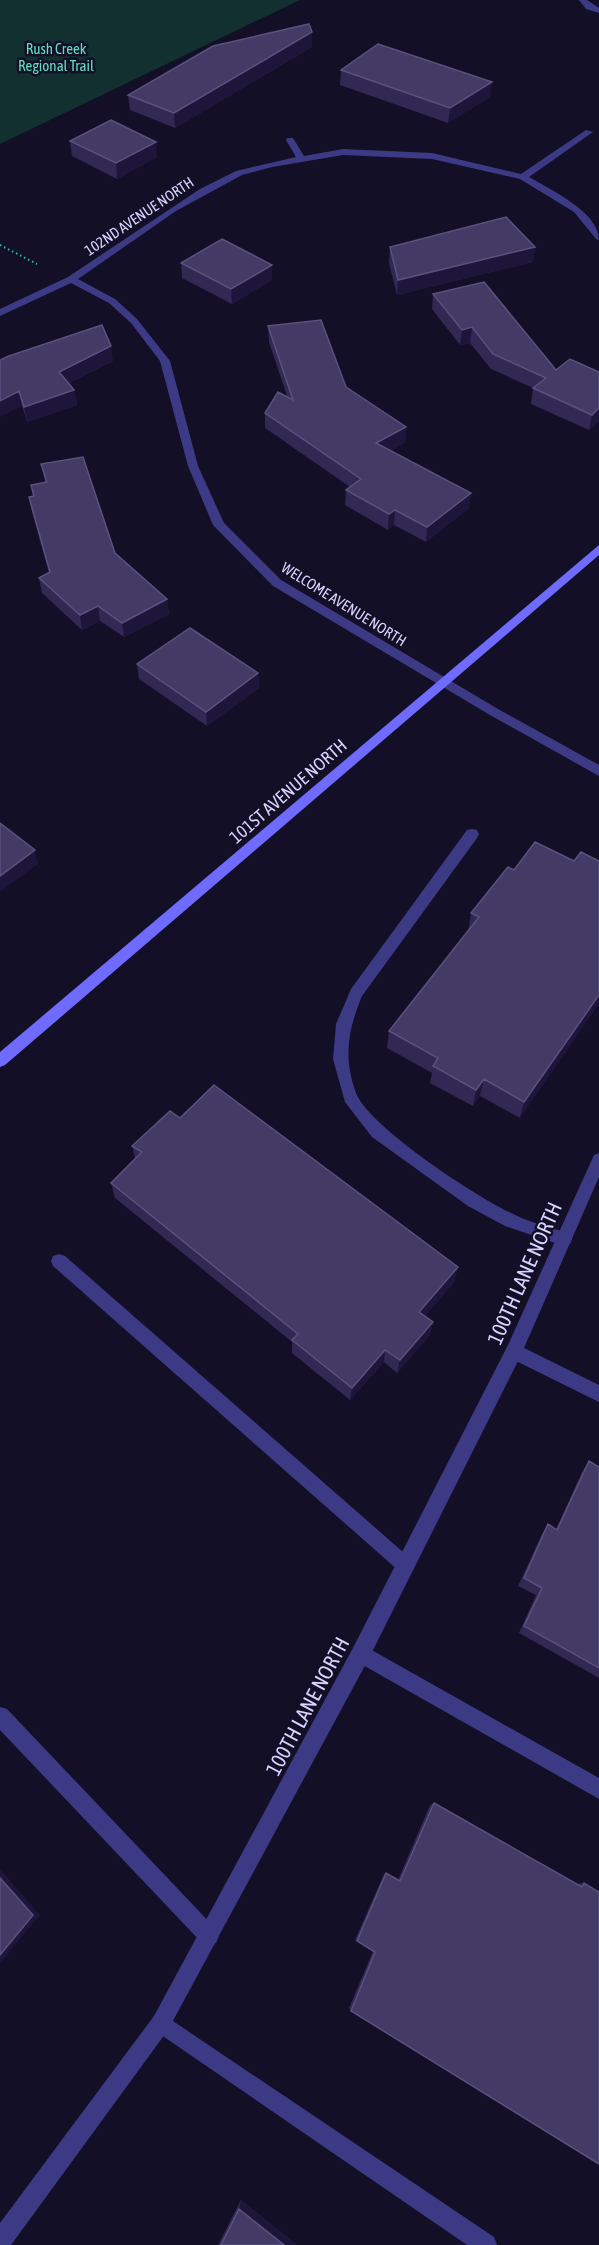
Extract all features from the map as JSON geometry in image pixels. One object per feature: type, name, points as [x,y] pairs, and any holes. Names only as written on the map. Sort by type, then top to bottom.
[{"type":"street","points":[[583,0],[589,7],[599,11]]},
{"type":"street","points":[[523,177],[589,132]]},
{"type":"street","points":[[290,140],[301,159]]},
{"type":"street","name":"102ND AVENUE NORTH","points":[[0,313],[71,279],[203,191],[239,173],[343,152],[432,156],[523,177],[577,210],[599,237]]},
{"type":"street","name":"WELCOME AVENUE NORTH","points":[[71,279],[112,301],[134,321],[165,361],[194,466],[219,525],[277,583],[599,771]]},
{"type":"street","name":"101ST AVENUE NORTH","points":[[0,1061],[599,549]]},
{"type":"street","points":[[472,834],[356,993],[343,1024],[340,1059],[350,1098],[377,1132],[473,1201],[511,1221],[564,1239]]},
{"type":"street","name":"100TH LANE NORTH","points":[[0,2241],[161,2023],[361,1653],[514,1351],[599,1160]]},
{"type":"street","points":[[59,1261],[405,1565]]},
{"type":"street","points":[[514,1351],[599,1394]]},
{"type":"street","points":[[361,1653],[599,1789]]},
{"type":"street","points":[[0,1716],[209,1936]]},
{"type":"street","points":[[161,2023],[486,2245]]},
{"type":"path","points":[[0,245],[45,268]]},
{"type":"green space","name":"Rush Creek Regional Trail","points":[[0,0],[300,0],[0,144]]},
{"type":"building","points":[[309,24],[312,32],[174,113],[128,95],[213,46]]},
{"type":"building","points":[[378,44],[492,82],[450,108],[341,70]]},
{"type":"building","points":[[111,120],[156,142],[116,163],[70,141]]},
{"type":"building","points":[[506,217],[535,247],[398,280],[390,247]]},
{"type":"building","points":[[222,239],[272,265],[231,289],[181,263]]},
{"type":"building","points":[[484,282],[556,370],[570,359],[599,372],[599,408],[592,415],[533,388],[546,378],[493,354],[472,327],[462,330],[433,294]]},
{"type":"building","points":[[321,320],[346,387],[406,427],[376,443],[471,493],[427,527],[395,510],[389,514],[346,490],[361,479],[265,413],[278,392],[293,400],[268,326]]},
{"type":"building","points":[[102,325],[111,346],[59,372],[74,390],[24,407],[19,391],[0,401],[0,360]]},
{"type":"building","points":[[83,457],[115,553],[167,599],[122,623],[98,606],[80,615],[39,578],[50,572],[29,497],[34,496],[31,485],[47,482],[41,464]]},
{"type":"building","points":[[190,628],[258,673],[206,712],[137,664]]},
{"type":"building","points":[[0,823],[35,850],[0,876]]},
{"type":"building","points":[[535,842],[574,861],[581,852],[599,861],[599,995],[524,1102],[484,1079],[476,1090],[433,1066],[438,1058],[389,1031],[479,917],[471,913],[508,867],[514,870]]},
{"type":"building","points":[[214,1085],[458,1267],[419,1312],[433,1322],[400,1360],[385,1350],[352,1388],[292,1340],[298,1334],[111,1183],[142,1152],[132,1146],[170,1111],[180,1118]]},
{"type":"building","points":[[589,1461],[599,1467],[599,1668],[524,1626],[542,1588],[524,1578],[548,1524],[557,1530]]},
{"type":"building","points":[[434,1803],[582,1887],[584,1883],[599,1892],[599,2164],[351,2011],[375,1952],[357,1941],[386,1873],[400,1881]]},
{"type":"building","points":[[0,1878],[33,1915],[0,1955]]},
{"type":"building","points":[[239,2209],[284,2245],[221,2245]]}]
